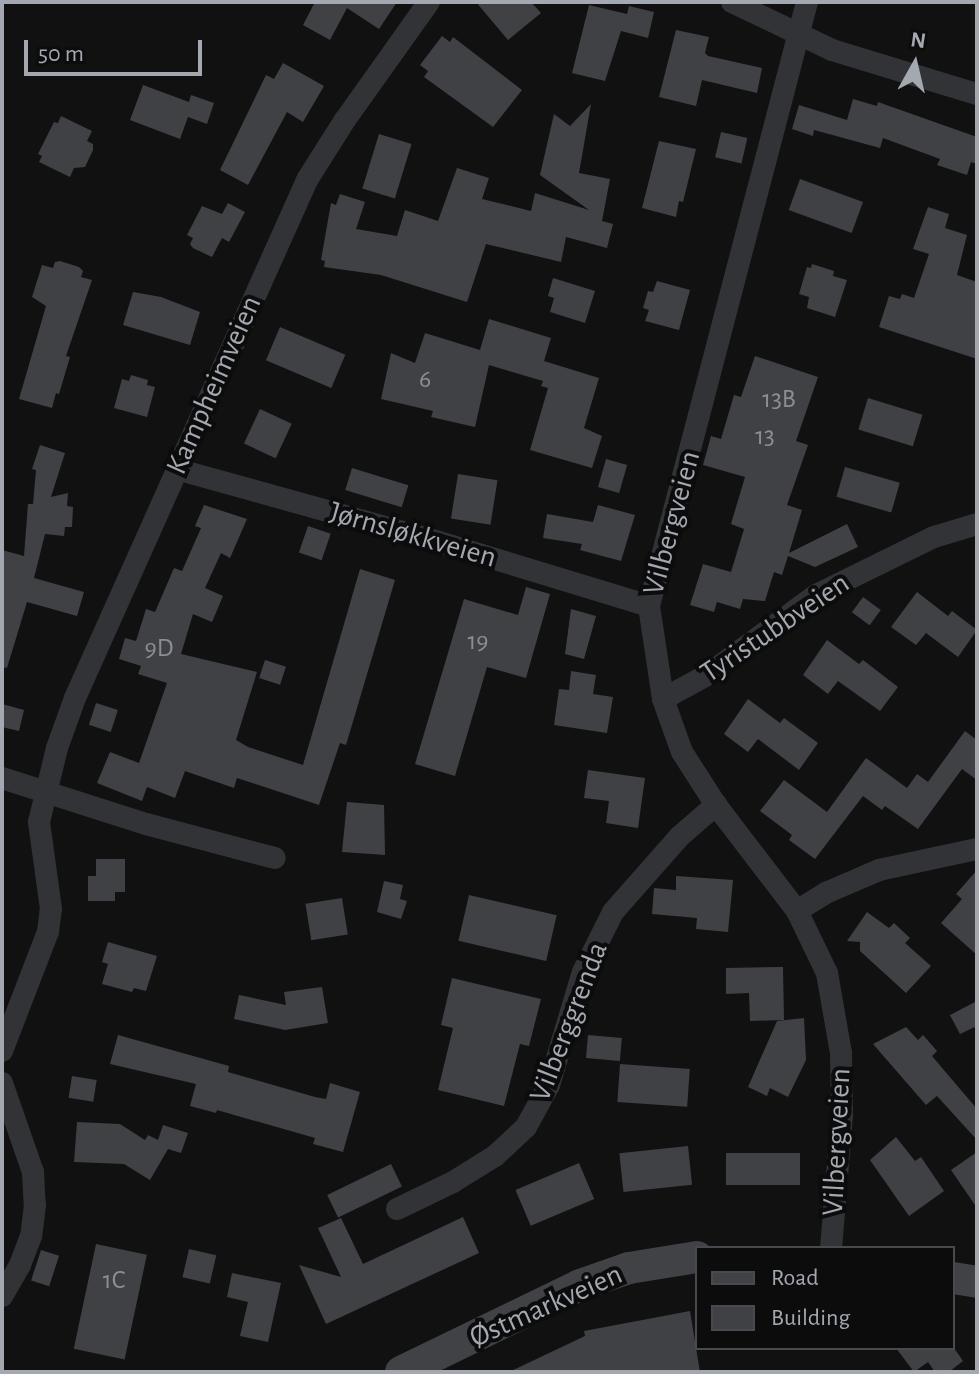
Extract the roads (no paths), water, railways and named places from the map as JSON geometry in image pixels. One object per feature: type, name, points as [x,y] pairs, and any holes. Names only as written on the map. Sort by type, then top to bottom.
[{"type":"street","name":"Kampheimveien","points":[[2,1051],[48,932],[51,909],[39,835],[46,793],[75,698],[307,180],[345,120],[429,2]]},
{"type":"street","points":[[732,2],[798,36],[977,94]]},
{"type":"street","name":"Vilbergveien","points":[[807,2],[649,606],[653,652],[663,699],[682,752],[716,805],[797,911],[827,973],[841,1053],[842,1115],[831,1246]]},
{"type":"street","name":"Jørnsløkkveien","points":[[176,469],[429,539],[649,606]]},
{"type":"street","name":"Tyristubbveien","points":[[663,699],[707,675],[770,626],[827,589],[934,537],[977,524]]},
{"type":"street","points":[[2,778],[275,858]]},
{"type":"street","name":"Vilberggrenda","points":[[397,1209],[453,1182],[495,1156],[526,1127],[549,1085],[583,972],[613,912],[680,836],[716,805]]},
{"type":"street","points":[[797,911],[828,892],[879,870],[977,849]]},
{"type":"street","points":[[2,1083],[33,1172],[35,1205],[25,1251],[2,1296]]},
{"type":"street","name":"Østmarkveien","points":[[401,1372],[594,1280],[629,1268],[695,1257]]},
{"type":"street","points":[[955,1278],[977,1282]]}]
